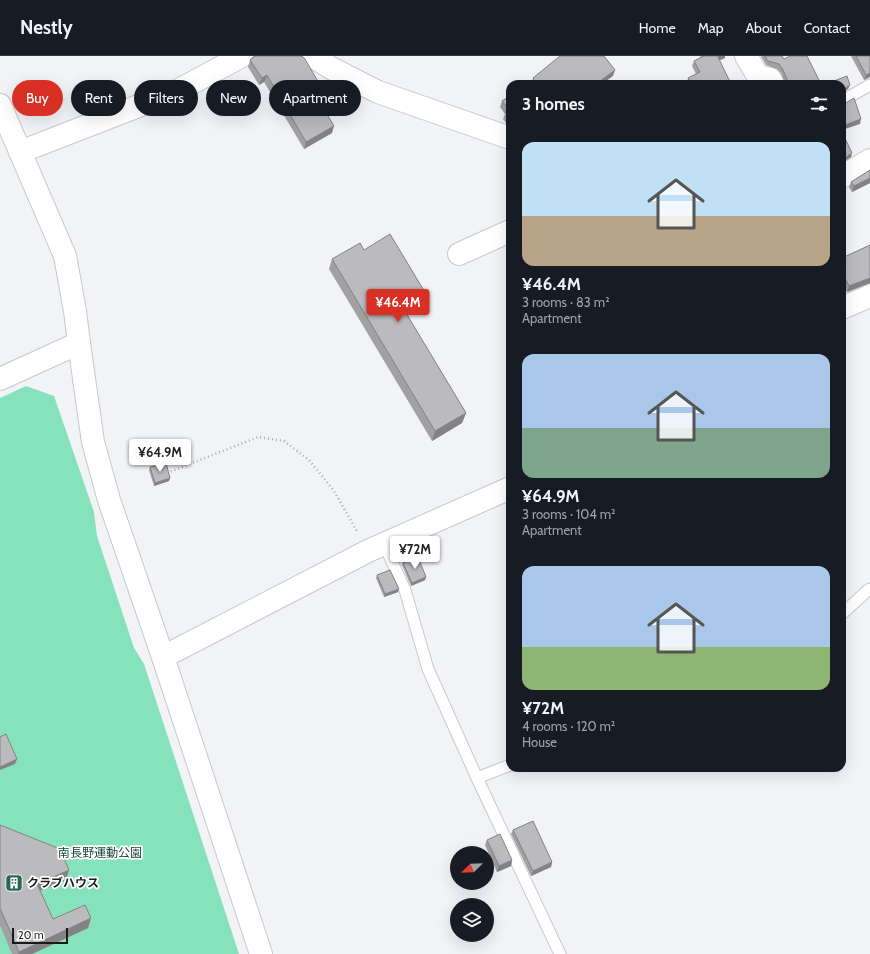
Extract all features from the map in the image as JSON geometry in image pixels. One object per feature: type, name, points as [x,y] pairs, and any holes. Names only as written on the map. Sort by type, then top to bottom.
[{"type":"street","points":[[20,152],[177,91],[242,56]]},
{"type":"street","points":[[312,56],[331,68],[378,92],[506,137]]},
{"type":"street","points":[[746,56],[758,76],[771,80]]},
{"type":"street","points":[[0,105],[65,256],[75,311],[93,442],[109,500],[163,657],[261,954]]},
{"type":"street","points":[[846,175],[870,160]]},
{"type":"street","points":[[459,254],[506,233]]},
{"type":"street","points":[[846,306],[870,296]]},
{"type":"street","points":[[0,379],[79,343]]},
{"type":"street","points":[[163,657],[376,547],[506,490]]},
{"type":"lane","points":[[846,100],[870,86]]},
{"type":"lane","points":[[376,547],[405,590],[428,668],[477,778],[560,954]]},
{"type":"lane","points":[[846,610],[868,590],[870,590]]},
{"type":"lane","points":[[477,778],[506,767]]},
{"type":"path","points":[[167,474],[258,437],[284,441],[309,460],[376,547]]},
{"type":"green space","name":"南長野運動公園","points":[[26,386],[54,396],[94,512],[97,536],[134,648],[144,664],[239,954],[0,954],[0,398]]},
{"type":"building","points":[[255,56],[302,56],[317,80],[270,80],[267,75],[262,78],[250,60]]},
{"type":"building","points":[[560,56],[604,56],[615,70],[601,80],[533,80],[533,78]]},
{"type":"building","points":[[704,56],[719,56],[718,57],[729,80],[689,80],[688,78],[700,72],[694,61]]},
{"type":"building","points":[[765,56],[782,56],[784,59],[790,56],[807,56],[819,80],[787,80],[779,64],[768,61]]},
{"type":"building","points":[[856,56],[870,56],[870,73],[866,75]]},
{"type":"building","points":[[847,76],[850,85],[846,88],[846,80],[836,80]]},
{"type":"building","points":[[506,98],[506,106],[502,101]]},
{"type":"building","points":[[854,98],[861,119],[846,125],[846,103]]},
{"type":"building","points":[[291,116],[328,116],[334,126],[306,142]]},
{"type":"building","points":[[846,140],[852,153],[846,157]]},
{"type":"building","points":[[870,170],[870,178],[854,186],[851,182]]},
{"type":"building","points":[[390,234],[423,289],[400,303],[466,413],[435,431],[332,259],[360,243],[364,250]]},
{"type":"building","points":[[870,245],[870,278],[849,286],[846,280],[846,256]]},
{"type":"building","points":[[166,463],[170,478],[155,483],[150,467]]},
{"type":"building","points":[[418,557],[426,577],[412,583],[403,563]]},
{"type":"building","points":[[390,570],[399,589],[385,594],[377,575]]},
{"type":"building","points":[[6,734],[17,759],[0,767],[0,737]]},
{"type":"building","points":[[533,821],[552,862],[533,871],[513,830]]},
{"type":"building","points":[[0,825],[60,849],[69,870],[37,884],[53,919],[85,905],[91,918],[19,952],[0,908]]},
{"type":"building","points":[[500,834],[512,860],[499,866],[494,855],[494,846],[490,846],[487,840]]},
{"type":"place","name":"クラブハウス","points":[[14,883]]}]
